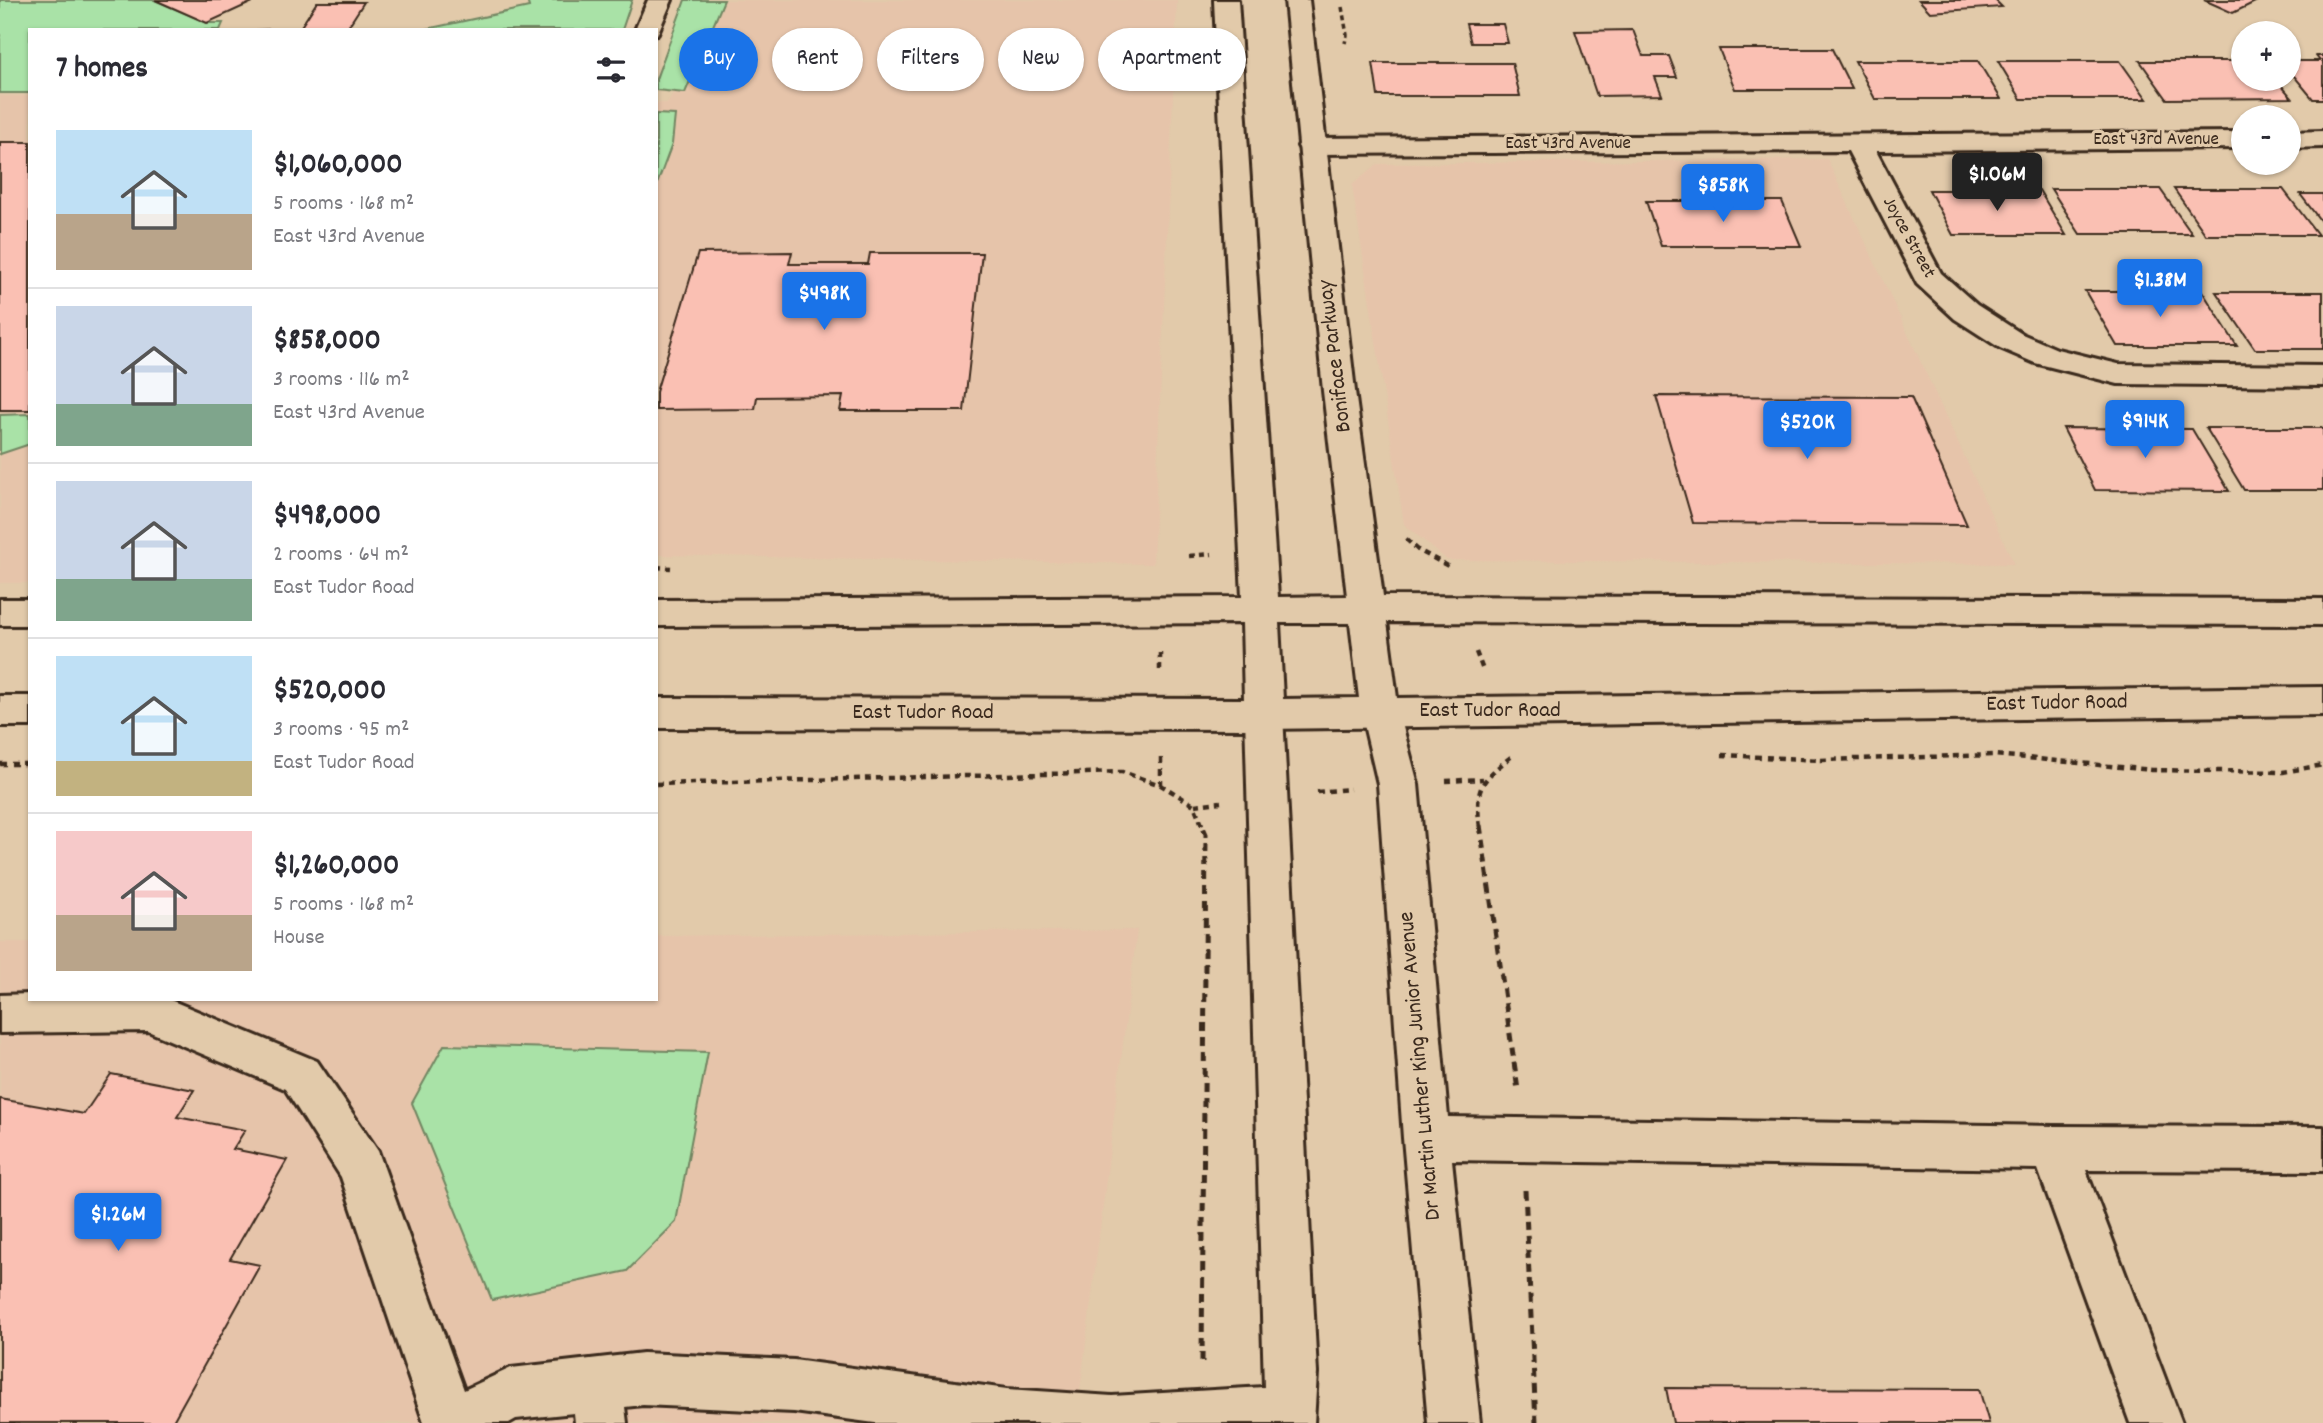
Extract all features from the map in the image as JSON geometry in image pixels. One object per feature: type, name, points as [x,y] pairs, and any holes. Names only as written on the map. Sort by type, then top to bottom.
[{"type":"main road","points":[[649,28],[660,0]]},
{"type":"main road","points":[[455,1423],[511,1394],[599,1404],[643,1379],[794,1385],[1007,1415],[1112,1422],[1202,1417],[1288,1417],[1291,1373],[1265,714],[1226,0]]},
{"type":"main road","name":"Boniface Parkway","points":[[1297,0],[1380,712]]},
{"type":"main road","points":[[2301,139],[2323,139]]},
{"type":"main road","name":"East 43rd Avenue","points":[[1312,146],[2231,140]]},
{"type":"main road","name":"Joyce Street","points":[[1858,143],[1928,278],[1966,312],[2011,341],[2064,362],[2126,374],[2323,376]]},
{"type":"main road","points":[[658,613],[1458,608],[2323,612]]},
{"type":"main road","points":[[0,612],[28,612]]},
{"type":"main road","name":"East Tudor Road","points":[[658,713],[1265,714],[2323,701]]},
{"type":"main road","points":[[0,711],[28,711]]},
{"type":"main road","name":"Dr Martin Luther King Junior Avenue","points":[[1380,712],[1398,784],[1426,1138],[1454,1423]]},
{"type":"main road","points":[[0,1014],[150,1012],[301,1075],[361,1167],[450,1423]]},
{"type":"main road","points":[[1426,1138],[2054,1148],[2323,1149]]},
{"type":"main road","points":[[2054,1148],[2156,1423]]},
{"type":"path","points":[[658,784],[1122,772],[1161,785],[1195,805],[1398,784],[1483,779],[1519,752],[1438,561]]},
{"type":"path","points":[[1720,755],[1822,760],[1995,755],[2152,770],[2283,772],[2323,765]]},
{"type":"path","points":[[0,764],[28,764]]},
{"type":"path","points":[[1195,805],[1206,834],[1202,1417]]},
{"type":"shaded area","points":[[717,0],[1177,0],[1176,28],[1098,28],[1098,91],[1173,91],[1153,564],[658,555],[658,103],[668,103],[679,80],[679,91],[758,91],[758,28],[704,28]]},
{"type":"shaded area","points":[[0,96],[28,96],[28,583],[0,583]]},
{"type":"shaded area","points":[[1827,159],[2014,564],[1447,560],[1404,524],[1352,185],[1378,164]]},
{"type":"shaded area","points":[[1137,930],[1076,1423],[0,1423],[0,942],[28,942],[28,1001],[658,1001],[658,936]]},
{"type":"green space","points":[[0,0],[155,0],[207,23],[223,23],[221,28],[28,28],[28,93],[0,93]]},
{"type":"green space","points":[[527,0],[632,0],[623,28],[431,28],[529,7]]},
{"type":"green space","points":[[685,0],[724,0],[712,28],[679,28],[679,91],[686,91],[685,93],[658,90],[658,74]]},
{"type":"green space","points":[[658,114],[675,115],[672,144],[658,182]]},
{"type":"green space","points":[[28,414],[28,445],[0,454],[0,415]]},
{"type":"green space","points":[[444,1045],[708,1052],[676,1222],[627,1271],[492,1300],[412,1103]]},
{"type":"building","points":[[155,0],[257,0],[207,23]]},
{"type":"building","points":[[1919,0],[1995,0],[2002,7],[1930,12]]},
{"type":"building","points":[[2204,0],[2259,0],[2233,13]]},
{"type":"building","points":[[317,2],[364,2],[347,28],[300,28]]},
{"type":"building","points":[[1466,24],[1503,24],[1508,43],[1471,43]]},
{"type":"building","points":[[1633,30],[1643,56],[1669,56],[1677,77],[1655,77],[1662,95],[1597,96],[1575,31]]},
{"type":"building","points":[[1719,49],[1832,49],[1852,89],[1735,89]]},
{"type":"building","points":[[2316,56],[2323,56],[2323,99],[2313,99],[2301,84],[2301,61],[2320,61]]},
{"type":"building","points":[[1855,61],[1978,61],[2001,99],[1875,99]]},
{"type":"building","points":[[1998,61],[2120,61],[2147,99],[2021,99]]},
{"type":"building","points":[[2140,61],[2231,61],[2231,91],[2286,91],[2292,98],[2167,99]]},
{"type":"building","points":[[1373,63],[1512,63],[1520,96],[1378,96]]},
{"type":"building","points":[[0,142],[28,142],[28,410],[0,410]]},
{"type":"building","points":[[2051,189],[2160,189],[2192,234],[2080,234]]},
{"type":"building","points":[[2174,189],[2283,189],[2318,235],[2206,235]]},
{"type":"building","points":[[1929,190],[2039,190],[2066,235],[1953,235]]},
{"type":"building","points":[[2300,194],[2323,194],[2323,224]]},
{"type":"building","points":[[1646,201],[1782,201],[1801,246],[1661,246]]},
{"type":"building","points":[[792,252],[789,264],[868,264],[870,253],[982,253],[964,411],[840,411],[843,396],[757,397],[755,409],[658,410],[658,385],[698,253]]},
{"type":"building","points":[[2085,291],[2202,291],[2237,346],[2117,346]]},
{"type":"building","points":[[2216,292],[2323,292],[2323,349],[2255,349]]},
{"type":"building","points":[[1656,396],[1911,397],[1967,525],[1693,523]]},
{"type":"building","points":[[2063,428],[2192,429],[2229,491],[2095,490]]},
{"type":"building","points":[[2206,428],[2323,428],[2323,490],[2244,490]]},
{"type":"building","points":[[111,1074],[194,1090],[177,1117],[245,1130],[233,1149],[287,1160],[230,1259],[260,1265],[172,1423],[0,1423],[0,1099],[84,1114]]},
{"type":"building","points":[[1666,1388],[1979,1389],[1989,1423],[1673,1423]]}]
